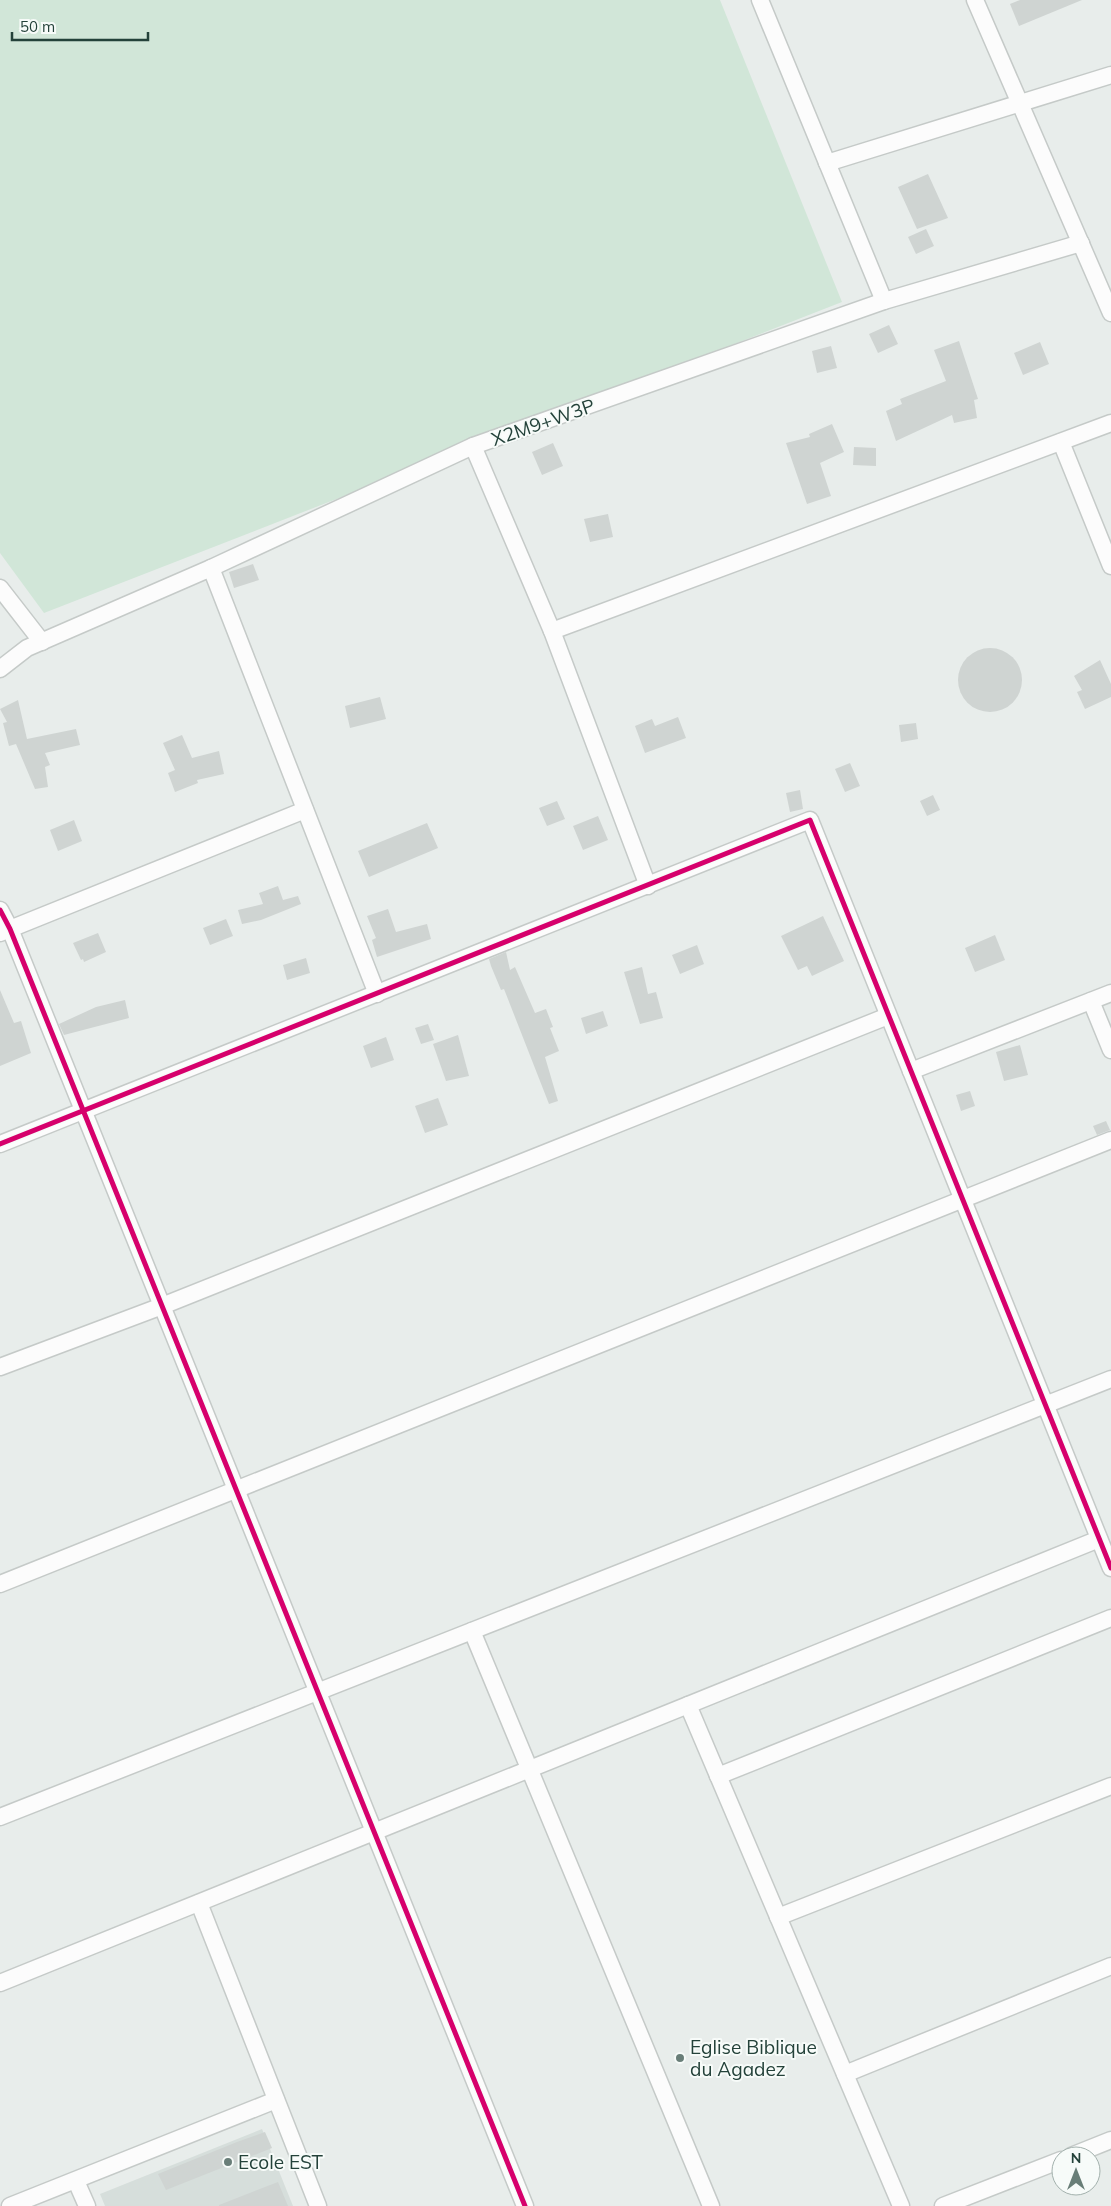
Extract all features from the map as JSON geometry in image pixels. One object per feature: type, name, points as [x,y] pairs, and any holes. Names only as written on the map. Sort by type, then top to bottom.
[{"type":"street","points":[[760,0],[884,301]]},
{"type":"street","points":[[975,0],[1111,313]]},
{"type":"street","points":[[827,163],[1111,75]]},
{"type":"street","name":"X2M9+W3P","points":[[0,669],[28,648],[211,568],[473,446],[884,301],[1081,243]]},
{"type":"street","points":[[552,631],[1111,423]]},
{"type":"street","points":[[1061,442],[1111,566]]},
{"type":"street","points":[[473,446],[552,631],[648,886]]},
{"type":"street","points":[[211,568],[377,994]]},
{"type":"street","points":[[0,588],[42,642]]},
{"type":"street","points":[[5,931],[305,810]]},
{"type":"street","points":[[0,1144],[810,820],[1111,1568]]},
{"type":"street","points":[[0,910],[5,931],[84,1112],[525,2206]]},
{"type":"street","points":[[911,1071],[1111,993]]},
{"type":"street","points":[[1091,1001],[1111,1050]]},
{"type":"street","points":[[0,1367],[162,1306],[888,1016]]},
{"type":"street","points":[[0,1584],[1111,1140]]},
{"type":"street","points":[[0,1817],[1111,1379]]},
{"type":"street","points":[[0,1983],[1100,1539]]},
{"type":"street","points":[[718,1776],[1111,1618]]},
{"type":"street","points":[[472,1631],[711,2206]]},
{"type":"street","points":[[688,1706],[901,2206]]},
{"type":"street","points":[[778,1917],[1111,1786]]},
{"type":"street","points":[[199,1903],[318,2206]]},
{"type":"street","points":[[845,2074],[1111,1966]]},
{"type":"street","points":[[10,2206],[276,2100]]},
{"type":"street","points":[[1096,2146],[1111,2140]]},
{"type":"street","points":[[942,2206],[1051,2164]]},
{"type":"street","points":[[76,2181],[87,2206]]},
{"type":"shaded area","name":"Ecole EST","points":[[262,2129],[293,2206],[105,2206],[100,2194]]},
{"type":"green space","points":[[0,0],[720,0],[842,302],[44,613],[0,553]]},
{"type":"building","points":[[1020,0],[1082,0],[1019,26],[1010,4]]},
{"type":"building","points":[[928,174],[948,218],[917,229],[898,187]]},
{"type":"building","points":[[926,229],[934,246],[916,254],[908,237]]},
{"type":"building","points":[[889,325],[898,344],[878,353],[869,334]]},
{"type":"building","points":[[959,341],[978,399],[974,400],[977,418],[954,423],[952,415],[896,441],[886,411],[902,404],[900,399],[946,381],[934,350]]},
{"type":"building","points":[[1040,342],[1049,364],[1023,375],[1014,353]]},
{"type":"building","points":[[831,346],[837,368],[817,373],[812,351]]},
{"type":"building","points":[[832,424],[844,452],[820,463],[831,496],[807,504],[786,443],[810,437],[809,434]]},
{"type":"building","points":[[553,443],[563,466],[542,475],[532,452]]},
{"type":"building","points":[[854,447],[876,448],[876,466],[853,465]]},
{"type":"building","points":[[608,514],[613,537],[590,542],[584,519]]},
{"type":"building","points":[[253,564],[259,580],[234,588],[229,572]]},
{"type":"building","points":[[984,648],[996,648],[1013,657],[1020,668],[1022,680],[1020,692],[1013,703],[996,712],[984,712],[972,707],[963,698],[958,686],[958,674],[963,662],[972,653]]},
{"type":"building","points":[[1100,660],[1111,684],[1111,697],[1085,709],[1077,692],[1082,690],[1074,676]]},
{"type":"building","points":[[380,697],[386,719],[350,728],[345,706]]},
{"type":"building","points":[[18,700],[27,739],[76,729],[80,745],[45,753],[50,765],[45,767],[48,787],[35,789],[16,744],[9,746],[3,723],[7,722],[0,709]]},
{"type":"building","points":[[678,717],[686,738],[645,753],[635,726],[652,719],[655,726]]},
{"type":"building","points":[[916,723],[918,739],[901,742],[899,725]]},
{"type":"building","points":[[182,735],[192,758],[219,751],[224,774],[197,780],[198,783],[175,792],[168,773],[175,770],[163,743]]},
{"type":"building","points":[[850,763],[860,786],[845,792],[835,769]]},
{"type":"building","points":[[800,790],[803,809],[790,812],[786,793]]},
{"type":"building","points":[[933,795],[940,810],[927,816],[920,801]]},
{"type":"building","points":[[557,801],[565,819],[547,826],[539,808]]},
{"type":"building","points":[[598,816],[608,840],[583,850],[573,826]]},
{"type":"building","points":[[74,820],[82,841],[58,851],[50,830]]},
{"type":"building","points":[[427,823],[438,848],[369,877],[358,851]]},
{"type":"building","points":[[278,886],[283,900],[298,896],[301,904],[261,920],[242,924],[238,910],[263,904],[259,893]]},
{"type":"building","points":[[388,909],[396,932],[427,924],[431,939],[377,957],[372,940],[376,938],[367,916]]},
{"type":"building","points":[[823,916],[844,961],[812,976],[807,966],[798,970],[781,936]]},
{"type":"building","points":[[226,919],[233,936],[210,945],[203,928]]},
{"type":"building","points":[[98,933],[106,952],[84,962],[83,959],[81,960],[73,943]]},
{"type":"building","points":[[995,935],[1005,960],[975,972],[965,948]]},
{"type":"building","points":[[697,945],[704,964],[680,974],[672,955]]},
{"type":"building","points":[[506,952],[510,970],[515,967],[535,1013],[546,1009],[553,1027],[550,1028],[559,1051],[545,1057],[558,1101],[549,1104],[504,989],[501,990],[489,959]]},
{"type":"building","points":[[306,958],[310,973],[287,980],[283,965]]},
{"type":"building","points":[[642,967],[648,994],[656,992],[663,1018],[640,1024],[624,972]]},
{"type":"building","points":[[0,990],[14,1023],[21,1021],[31,1053],[0,1066]]},
{"type":"building","points":[[125,1000],[129,1018],[64,1035],[59,1024],[96,1007]]},
{"type":"building","points":[[603,1011],[608,1026],[586,1034],[581,1018]]},
{"type":"building","points":[[428,1024],[434,1040],[421,1044],[415,1028]]},
{"type":"building","points":[[458,1035],[469,1076],[446,1081],[433,1044]]},
{"type":"building","points":[[386,1037],[394,1060],[371,1068],[363,1046]]},
{"type":"building","points":[[1020,1045],[1028,1075],[1004,1081],[996,1052]]},
{"type":"building","points":[[970,1091],[975,1106],[961,1111],[956,1095]]},
{"type":"building","points":[[438,1098],[448,1125],[425,1133],[415,1106]]},
{"type":"building","points":[[1106,1121],[1110,1130],[1097,1135],[1093,1126]]},
{"type":"building","points":[[265,2132],[272,2148],[166,2190],[158,2174],[237,2142]]},
{"type":"building","points":[[278,2182],[288,2206],[219,2206],[219,2205]]},
{"type":"cycle path","points":[[0,1144],[810,820],[1111,1568]]},
{"type":"cycle path","points":[[0,910],[10,929],[525,2206]]},
{"type":"place","name":"Eglise Biblique du Agadez","points":[[680,2058]]},
{"type":"place","name":"Ecole EST","points":[[228,2162]]}]
